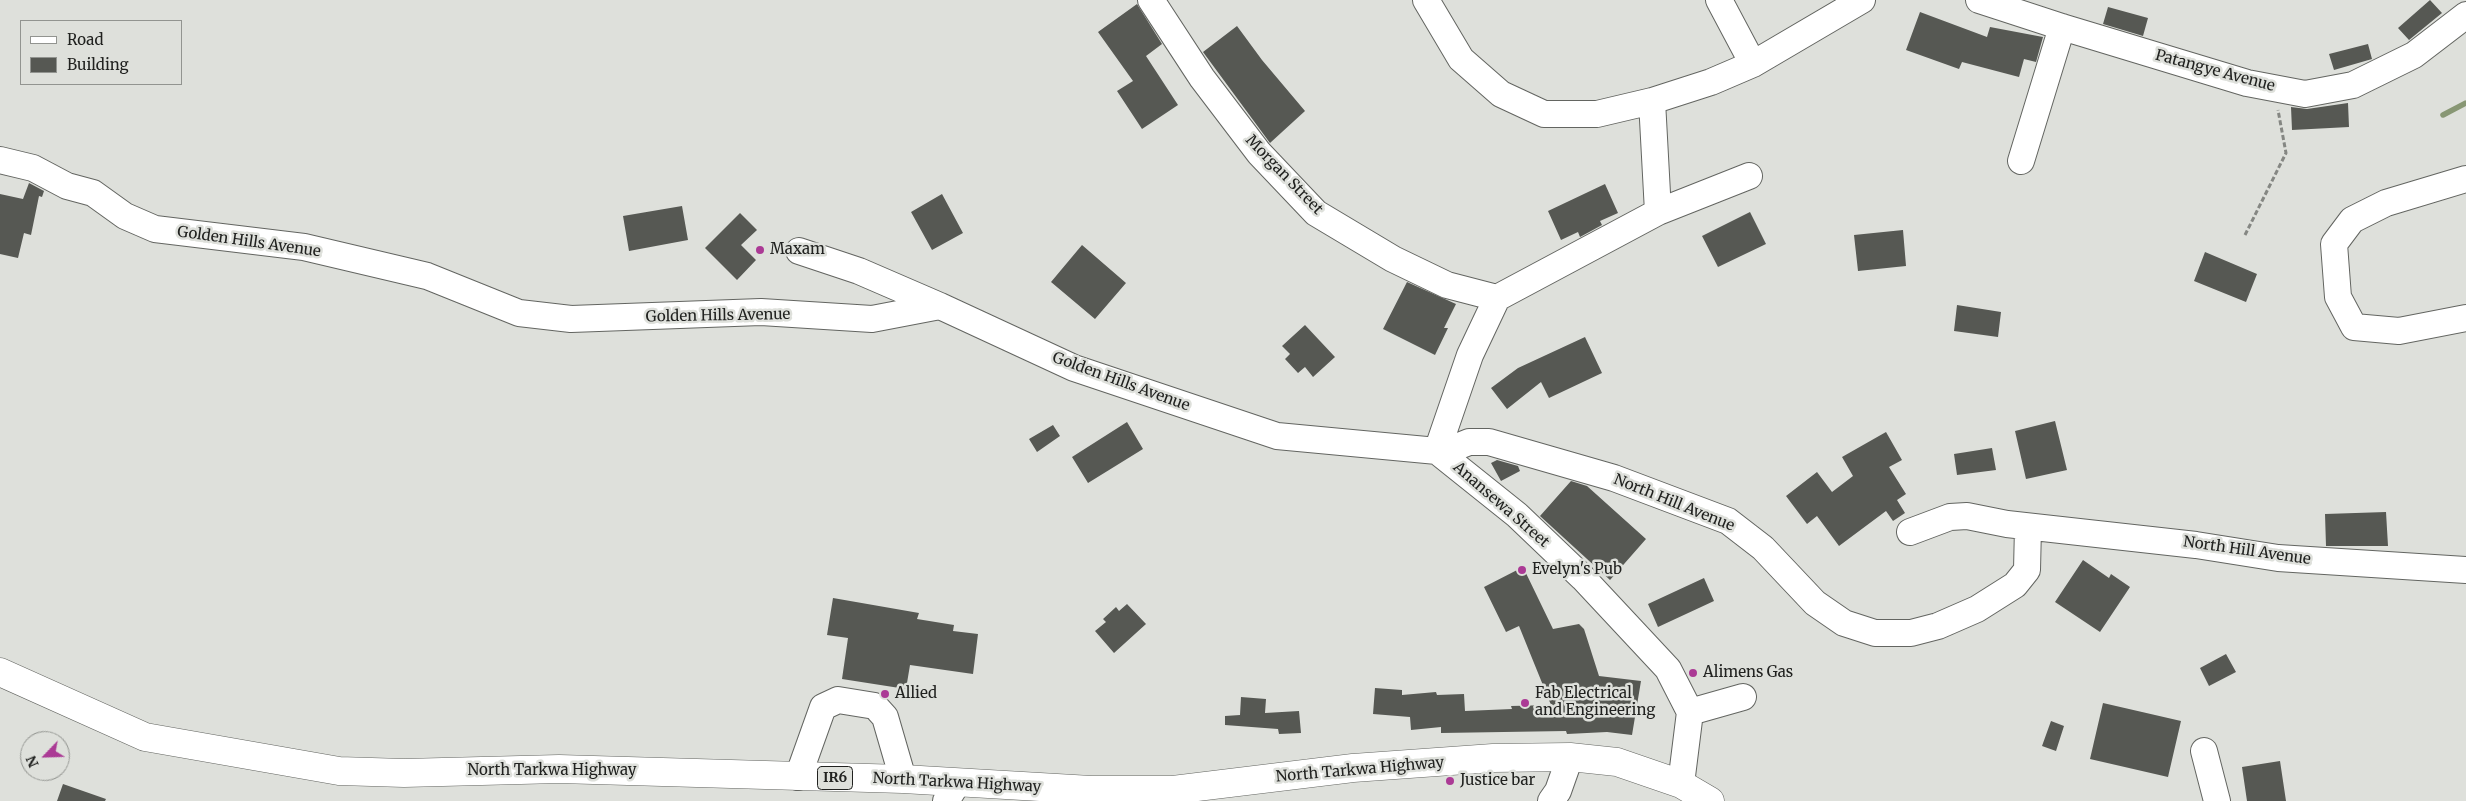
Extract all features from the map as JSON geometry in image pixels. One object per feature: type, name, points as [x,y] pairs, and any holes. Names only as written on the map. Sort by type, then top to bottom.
[{"type":"main road","name":"North Tarkwa Highway","points":[[0,672],[145,737],[339,771],[404,772],[559,769],[902,779],[952,792],[1173,790],[1353,768],[1493,758],[1570,757],[1617,762],[1681,784],[1710,801]]},
{"type":"street","name":"Morgan Street","points":[[1151,0],[1202,78],[1259,153],[1316,213],[1393,260],[1447,285],[1497,298]]},
{"type":"street","points":[[1426,0],[1461,59],[1501,94],[1544,114],[1597,114],[1652,101],[1753,64],[1862,0]]},
{"type":"street","points":[[1719,0],[1753,64]]},
{"type":"street","name":"Patangye Avenue","points":[[1979,0],[2062,28],[2247,82],[2305,94],[2353,85],[2414,55],[2466,15]]},
{"type":"street","points":[[2021,161],[2062,28]]},
{"type":"street","points":[[1652,101],[1658,212]]},
{"type":"street","name":"Golden Hills Avenue","points":[[0,160],[33,168],[67,186],[93,193],[125,216],[155,229],[284,243],[427,276],[519,313],[571,320],[761,312],[872,319],[940,306],[1074,368],[1277,436],[1437,451]]},
{"type":"street","points":[[1437,451],[1470,355],[1497,298],[1658,212],[1749,176]]},
{"type":"street","points":[[2466,179],[2386,203],[2352,220],[2334,244],[2338,297],[2354,327],[2400,331],[2466,318]]},
{"type":"street","points":[[799,251],[859,271],[940,306]]},
{"type":"street","name":"North Hill Avenue","points":[[1437,451],[1449,450],[1469,442],[1489,442],[1614,478],[1728,521],[1763,548],[1814,603],[1844,624],[1875,633],[1912,633],[1938,626],[1977,609],[2015,585],[2027,570],[2028,527]]},
{"type":"street","name":"Anansewa Street","points":[[1437,451],[1517,515],[1583,578],[1668,669],[1690,712]]},
{"type":"street","name":"North Hill Avenue","points":[[1910,532],[1950,517],[1967,516],[2028,527],[2186,543],[2278,558],[2466,570]]},
{"type":"street","points":[[1681,784],[1690,712],[1743,697]]},
{"type":"street","points":[[798,777],[823,707],[838,700],[875,706],[885,717],[902,779]]},
{"type":"street","points":[[2204,751],[2217,801]]},
{"type":"street","points":[[1552,801],[1558,791],[1570,757]]},
{"type":"path","points":[[2245,236],[2286,153],[2274,88]]},
{"type":"building","points":[[2430,0],[2442,13],[2409,40],[2398,28]]},
{"type":"building","points":[[1137,4],[1162,44],[1146,56],[1178,105],[1142,129],[1117,91],[1133,81],[1098,32]]},
{"type":"building","points":[[2108,7],[2148,18],[2143,36],[2103,24]]},
{"type":"building","points":[[1920,12],[1987,37],[1990,27],[2043,37],[2036,62],[2024,59],[2019,77],[1962,62],[1959,69],[1906,50]]},
{"type":"building","points":[[1237,26],[1262,60],[1305,111],[1270,143],[1203,52]]},
{"type":"building","points":[[2368,44],[2372,59],[2334,70],[2329,54]]},
{"type":"building","points":[[2348,103],[2349,127],[2292,130],[2291,107],[2307,109]]},
{"type":"building","points":[[29,183],[44,191],[42,197],[39,196],[31,235],[24,233],[18,258],[0,254],[0,194],[23,199]]},
{"type":"building","points":[[1605,184],[1618,213],[1600,221],[1602,225],[1580,237],[1578,232],[1561,240],[1548,211]]},
{"type":"building","points":[[942,194],[963,233],[932,250],[911,212]]},
{"type":"building","points":[[682,206],[688,240],[629,251],[623,216]]},
{"type":"building","points":[[1750,212],[1766,244],[1718,267],[1702,236]]},
{"type":"building","points":[[740,213],[757,230],[741,245],[756,260],[737,280],[705,248]]},
{"type":"building","points":[[1903,230],[1906,266],[1858,271],[1854,235]]},
{"type":"building","points":[[1082,245],[1126,283],[1095,319],[1051,282]]},
{"type":"building","points":[[2205,252],[2257,274],[2246,302],[2194,281]]},
{"type":"building","points":[[1407,282],[1456,304],[1444,328],[1448,328],[1435,355],[1383,329]]},
{"type":"building","points":[[1957,305],[2001,312],[1998,337],[1954,331]]},
{"type":"building","points":[[1305,325],[1335,357],[1313,377],[1305,367],[1298,373],[1285,359],[1290,354],[1282,346]]},
{"type":"building","points":[[1585,337],[1602,373],[1549,398],[1541,382],[1507,409],[1491,388],[1518,368]]},
{"type":"building","points":[[2055,421],[2067,470],[2026,479],[2015,431]]},
{"type":"building","points":[[1127,422],[1143,449],[1088,483],[1072,457]]},
{"type":"building","points":[[1053,425],[1060,436],[1037,452],[1029,439]]},
{"type":"building","points":[[1886,432],[1902,460],[1889,467],[1906,494],[1897,500],[1905,513],[1893,521],[1886,511],[1839,546],[1817,516],[1807,524],[1786,496],[1817,472],[1832,492],[1853,476],[1842,457]]},
{"type":"building","points":[[1992,448],[1996,470],[1957,475],[1954,454]]},
{"type":"building","points":[[1497,460],[1518,466],[1520,471],[1501,481],[1491,463]]},
{"type":"building","points":[[1571,481],[1587,486],[1646,539],[1610,580],[1540,516]]},
{"type":"building","points":[[2386,512],[2388,546],[2326,546],[2325,514]]},
{"type":"building","points":[[2083,560],[2109,578],[2111,574],[2130,587],[2100,632],[2055,602]]},
{"type":"building","points":[[1523,567],[1553,629],[1579,624],[1584,629],[1599,676],[1641,681],[1632,735],[1607,732],[1567,734],[1566,731],[1441,733],[1441,727],[1411,730],[1410,717],[1373,714],[1375,688],[1402,690],[1402,695],[1436,692],[1437,695],[1464,694],[1465,711],[1512,709],[1511,706],[1551,705],[1519,626],[1506,632],[1484,587]]},
{"type":"building","points":[[1704,578],[1714,601],[1658,627],[1648,604]]},
{"type":"building","points":[[833,598],[919,613],[917,619],[954,625],[953,631],[978,634],[973,674],[910,665],[906,689],[842,679],[848,638],[827,635]]},
{"type":"building","points":[[1127,604],[1146,624],[1114,653],[1095,631],[1106,622],[1103,619],[1116,607],[1119,611]]},
{"type":"building","points":[[2226,654],[2236,672],[2209,686],[2200,668]]},
{"type":"building","points":[[1241,697],[1266,699],[1265,713],[1299,711],[1301,733],[1279,734],[1278,729],[1225,725],[1225,716],[1240,715]]},
{"type":"building","points":[[2103,703],[2181,721],[2168,777],[2090,759]]},
{"type":"building","points":[[2051,721],[2064,726],[2056,751],[2042,746]]},
{"type":"building","points":[[2280,761],[2286,801],[2247,801],[2242,767]]},
{"type":"building","points":[[63,784],[106,799],[105,801],[57,801]]},
{"type":"waterway","points":[[2443,115],[2466,103]]},
{"type":"place","name":"Maxam","points":[[760,250]]},
{"type":"place","name":"Evelyn's Pub","points":[[1522,570]]},
{"type":"place","name":"Alimens Gas","points":[[1693,673]]},
{"type":"place","name":"Allied","points":[[885,694]]},
{"type":"place","name":"Fab Electrical and Engineering","points":[[1525,703]]},
{"type":"place","name":"Justice bar","points":[[1450,781]]}]
